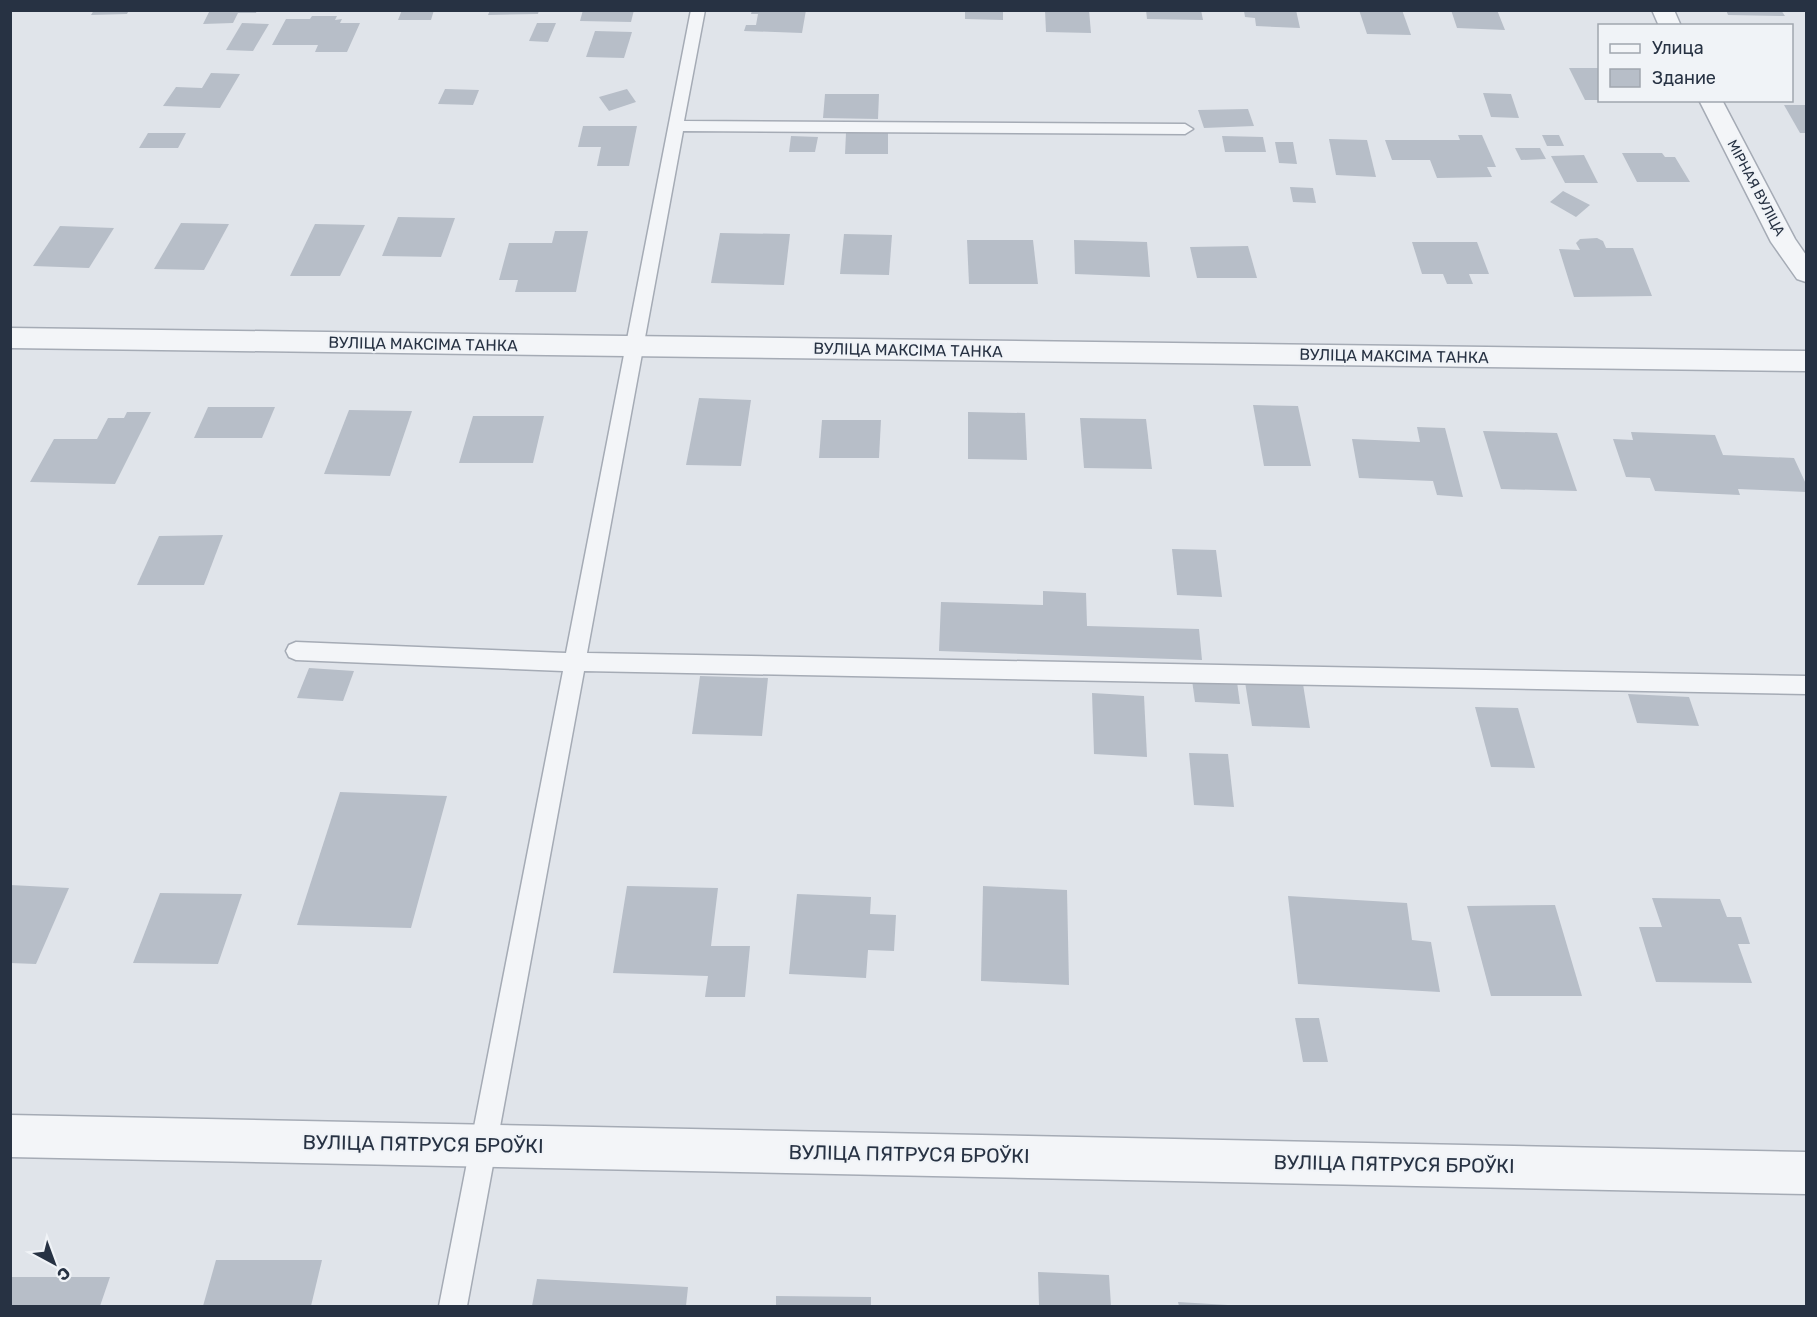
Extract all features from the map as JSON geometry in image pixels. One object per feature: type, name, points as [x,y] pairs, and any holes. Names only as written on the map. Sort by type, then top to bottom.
[{"type":"street","points":[[1663,10],[1669,24]]},
{"type":"street","name":"МІРНАЯ ВУЛІЦА","points":[[1711,102],[1784,242],[1806,273]]},
{"type":"street","name":"ВУЛІЦА МАКСІМА ТАНКА","points":[[10,338],[1806,361]]},
{"type":"street","name":"ВУЛІЦА ПЯТРУСЯ БРОЎКІ","points":[[10,1136],[1806,1173]]},
{"type":"lane","points":[[453,1306],[698,10]]},
{"type":"lane","points":[[675,126],[1185,129]]},
{"type":"lane","points":[[296,651],[574,662],[1806,685]]},
{"type":"building","points":[[94,10],[129,10],[127,14],[91,15]]},
{"type":"building","points":[[210,10],[257,10],[256,13],[238,13],[233,23],[203,24]]},
{"type":"building","points":[[402,10],[434,10],[431,20],[398,20]]},
{"type":"building","points":[[490,10],[539,10],[538,14],[488,15]]},
{"type":"building","points":[[583,10],[634,10],[631,22],[580,21]]},
{"type":"building","points":[[752,10],[806,10],[802,33],[744,31],[746,25],[756,25],[758,14],[751,14]]},
{"type":"building","points":[[965,10],[1003,10],[1003,20],[965,19]]},
{"type":"building","points":[[1045,10],[1089,10],[1091,33],[1046,32]]},
{"type":"building","points":[[1146,10],[1201,10],[1203,20],[1147,19]]},
{"type":"building","points":[[1296,10],[1300,28],[1256,26],[1255,18],[1245,17],[1244,11]]},
{"type":"building","points":[[1359,10],[1402,10],[1411,35],[1367,34]]},
{"type":"building","points":[[1451,10],[1497,10],[1505,30],[1457,28]]},
{"type":"building","points":[[1726,10],[1781,10],[1785,16],[1728,15]]},
{"type":"building","points":[[312,16],[337,16],[335,20],[342,19],[340,23],[360,23],[347,52],[315,52],[318,45],[272,45],[286,19],[310,19]]},
{"type":"building","points":[[242,23],[269,24],[253,51],[226,50]]},
{"type":"building","points":[[537,23],[556,23],[548,42],[529,41]]},
{"type":"building","points":[[595,31],[632,32],[624,58],[586,57]]},
{"type":"building","points":[[1569,68],[1598,68],[1598,100],[1585,100]]},
{"type":"building","points":[[211,73],[240,74],[220,108],[163,106],[176,87],[202,88]]},
{"type":"building","points":[[445,89],[479,90],[473,105],[438,104]]},
{"type":"building","points":[[627,89],[636,102],[609,111],[599,97]]},
{"type":"building","points":[[1483,93],[1511,94],[1519,118],[1491,117]]},
{"type":"building","points":[[825,94],[879,94],[878,119],[823,118]]},
{"type":"building","points":[[1784,105],[1806,105],[1806,133],[1800,133]]},
{"type":"building","points":[[1248,109],[1254,126],[1204,128],[1198,110]]},
{"type":"building","points":[[583,126],[637,126],[629,166],[597,166],[601,147],[578,147]]},
{"type":"building","points":[[148,133],[186,133],[178,148],[139,148]]},
{"type":"building","points":[[846,133],[888,133],[888,154],[845,154]]},
{"type":"building","points":[[1458,135],[1482,135],[1496,167],[1487,167],[1492,177],[1437,178],[1430,160],[1392,160],[1385,140],[1460,140]]},
{"type":"building","points":[[1542,135],[1559,135],[1564,146],[1547,146]]},
{"type":"building","points":[[791,136],[818,137],[815,152],[789,152]]},
{"type":"building","points":[[1222,136],[1263,137],[1266,152],[1225,152]]},
{"type":"building","points":[[1329,139],[1367,140],[1376,177],[1336,175]]},
{"type":"building","points":[[1275,142],[1293,142],[1297,164],[1279,163]]},
{"type":"building","points":[[1515,148],[1540,148],[1546,159],[1521,160]]},
{"type":"building","points":[[1622,153],[1662,153],[1665,157],[1675,157],[1690,182],[1637,182]]},
{"type":"building","points":[[1584,155],[1598,183],[1565,183],[1551,156]]},
{"type":"building","points":[[1290,187],[1313,188],[1316,203],[1293,202]]},
{"type":"building","points":[[1563,191],[1590,205],[1576,217],[1550,202]]},
{"type":"building","points":[[398,217],[455,218],[441,257],[382,256]]},
{"type":"building","points":[[181,223],[229,224],[204,270],[154,269]]},
{"type":"building","points":[[315,224],[365,225],[340,276],[290,276]]},
{"type":"building","points":[[60,226],[114,228],[89,268],[33,266]]},
{"type":"building","points":[[555,231],[588,231],[576,292],[515,292],[518,280],[499,280],[509,243],[552,243]]},
{"type":"building","points":[[720,233],[790,234],[784,285],[711,283]]},
{"type":"building","points":[[844,234],[892,235],[889,275],[840,274]]},
{"type":"building","points":[[1597,238],[1603,241],[1606,248],[1633,248],[1652,296],[1574,297],[1559,249],[1580,250],[1576,243],[1580,239]]},
{"type":"building","points":[[967,240],[1033,240],[1038,284],[969,284]]},
{"type":"building","points":[[1074,240],[1147,242],[1150,277],[1075,274]]},
{"type":"building","points":[[1412,242],[1477,242],[1489,274],[1469,274],[1473,284],[1447,284],[1443,274],[1422,274]]},
{"type":"building","points":[[1248,246],[1257,278],[1197,278],[1190,247]]},
{"type":"building","points":[[699,398],[751,400],[741,466],[686,465]]},
{"type":"building","points":[[1253,405],[1298,406],[1311,466],[1264,466]]},
{"type":"building","points":[[208,407],[275,407],[262,438],[194,438]]},
{"type":"building","points":[[349,410],[412,411],[390,476],[324,474]]},
{"type":"building","points":[[127,412],[151,412],[115,484],[30,482],[54,439],[97,439],[108,418],[124,418]]},
{"type":"building","points":[[968,412],[1025,413],[1027,460],[968,459]]},
{"type":"building","points":[[473,416],[544,416],[533,463],[459,463]]},
{"type":"building","points":[[1080,418],[1146,419],[1152,469],[1084,468]]},
{"type":"building","points":[[822,420],[881,420],[879,458],[819,458]]},
{"type":"building","points":[[1417,427],[1445,428],[1463,497],[1437,495],[1433,481],[1359,478],[1352,439],[1420,442]]},
{"type":"building","points":[[1483,431],[1557,433],[1577,491],[1501,489]]},
{"type":"building","points":[[1631,432],[1715,435],[1723,455],[1794,458],[1806,484],[1806,492],[1738,489],[1740,495],[1655,491],[1650,478],[1626,477],[1613,439],[1633,440]]},
{"type":"building","points":[[223,535],[204,585],[137,585],[159,536]]},
{"type":"building","points":[[1172,549],[1216,550],[1222,597],[1177,595]]},
{"type":"building","points":[[1043,591],[1086,593],[1087,626],[1199,629],[1202,660],[939,651],[941,602],[1043,605]]},
{"type":"building","points":[[309,668],[354,671],[343,701],[297,698]]},
{"type":"building","points":[[700,676],[768,678],[762,736],[692,734]]},
{"type":"building","points":[[1192,680],[1237,682],[1240,704],[1195,702]]},
{"type":"building","points":[[1245,682],[1303,684],[1310,728],[1252,726]]},
{"type":"building","points":[[1092,693],[1144,696],[1147,757],[1094,754]]},
{"type":"building","points":[[1628,694],[1689,697],[1699,726],[1637,723]]},
{"type":"building","points":[[1475,707],[1518,708],[1535,768],[1491,767]]},
{"type":"building","points":[[1189,753],[1228,754],[1234,807],[1194,805]]},
{"type":"building","points":[[340,792],[447,796],[411,928],[297,925]]},
{"type":"building","points":[[10,885],[69,888],[36,964],[10,963]]},
{"type":"building","points":[[627,886],[718,888],[711,946],[750,946],[745,997],[705,997],[708,976],[613,973]]},
{"type":"building","points":[[983,886],[1067,890],[1069,985],[981,981]]},
{"type":"building","points":[[160,893],[242,894],[218,964],[133,963]]},
{"type":"building","points":[[797,894],[871,897],[870,914],[896,915],[894,951],[868,950],[866,978],[789,974]]},
{"type":"building","points":[[1288,896],[1407,903],[1412,940],[1431,942],[1440,992],[1298,984]]},
{"type":"building","points":[[1652,898],[1720,899],[1727,917],[1741,917],[1750,944],[1738,944],[1752,983],[1656,982],[1639,927],[1662,927]]},
{"type":"building","points":[[1555,905],[1582,996],[1491,996],[1467,906]]},
{"type":"building","points":[[1295,1018],[1319,1018],[1328,1062],[1303,1062]]},
{"type":"building","points":[[216,1260],[322,1260],[311,1306],[203,1306]]},
{"type":"building","points":[[1038,1272],[1109,1275],[1111,1306],[1039,1306]]},
{"type":"building","points":[[10,1277],[110,1277],[100,1306],[10,1306]]},
{"type":"building","points":[[537,1279],[688,1287],[686,1306],[532,1306]]},
{"type":"building","points":[[776,1296],[871,1297],[871,1306],[776,1306]]},
{"type":"building","points":[[1178,1302],[1228,1305],[1228,1306],[1179,1306]]}]
